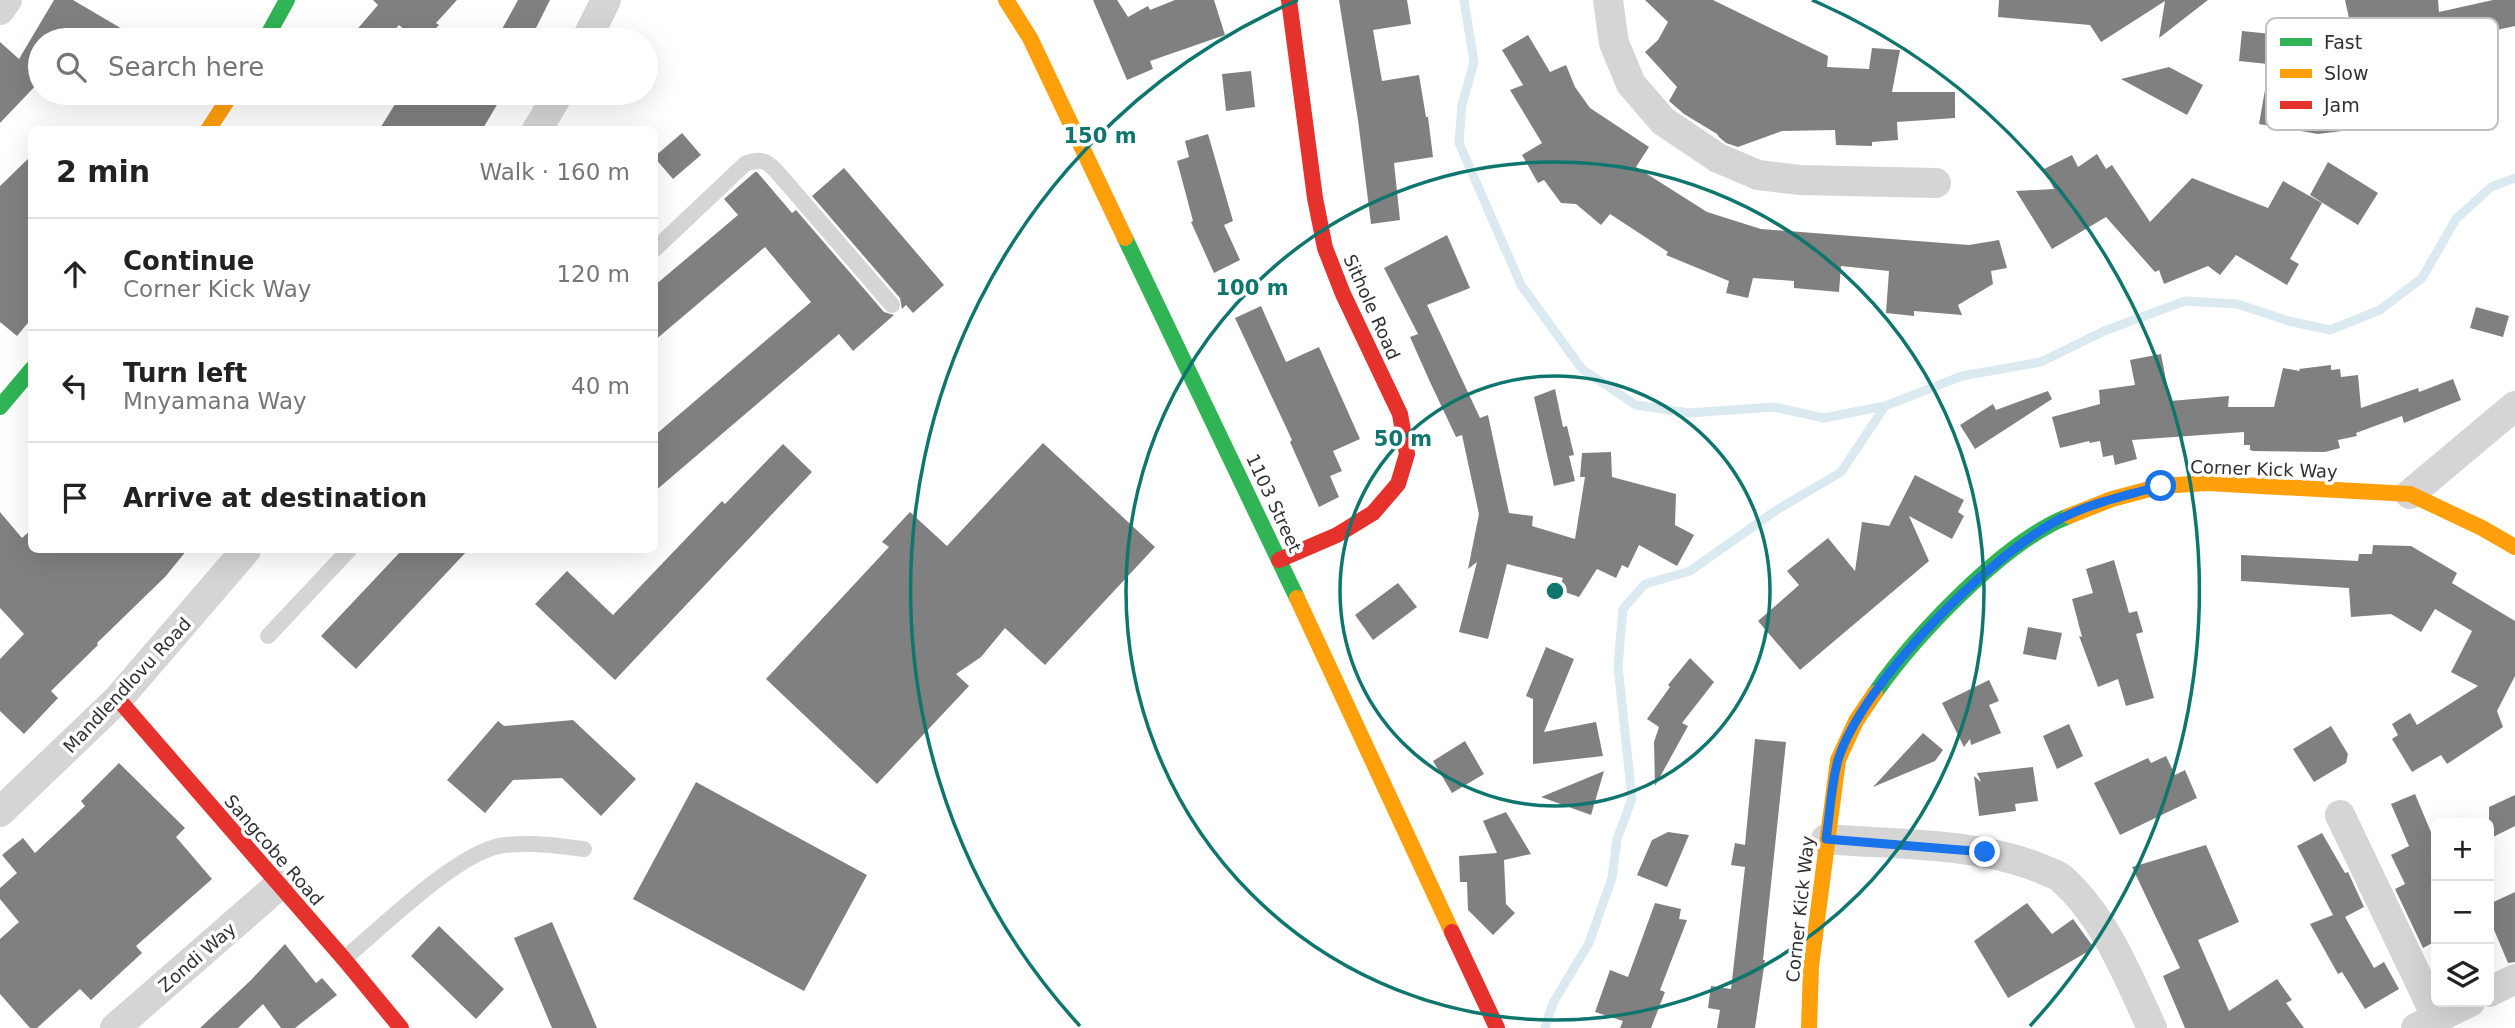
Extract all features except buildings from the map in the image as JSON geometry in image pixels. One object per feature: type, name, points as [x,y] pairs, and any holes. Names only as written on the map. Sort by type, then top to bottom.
[{"type":"street","points":[[0,10],[7,0]]},
{"type":"street","points":[[272,28],[287,0]]},
{"type":"street","points":[[592,28],[606,0]]},
{"type":"street","name":"1103 Street","points":[[1006,0],[1030,38],[1279,559],[1497,1028]]},
{"type":"street","name":"Sithole Road","points":[[1279,559],[1337,535],[1373,513],[1398,484],[1407,454],[1400,414],[1343,294],[1325,248],[1315,198],[1289,0]]},
{"type":"street","points":[[1608,0],[1614,43],[1631,84],[1663,121],[1718,158],[1758,175],[1800,180],[1936,183]]},
{"type":"street","points":[[211,126],[224,105]]},
{"type":"street","points":[[539,126],[552,105]]},
{"type":"street","points":[[0,407],[28,374]]},
{"type":"street","points":[[2410,494],[2515,406]]},
{"type":"street","name":"Corner Kick Way","points":[[1810,1028],[1811,966],[1838,760],[1856,721],[1886,678],[1947,608],[2012,550],[2060,519],[2112,499],[2173,486],[2207,483],[2410,494],[2515,547]]},
{"type":"street","name":"Mandlendlovu Road","points":[[0,813],[118,699],[243,553]]},
{"type":"street","name":"Sangcobe Road","points":[[118,699],[401,1028]]},
{"type":"street","points":[[2340,815],[2427,1023],[2460,1007]]},
{"type":"street","points":[[1826,839],[1985,852],[2023,861],[2059,876],[2091,911],[2112,944],[2151,1028]]},
{"type":"street","name":"Zondi Way","points":[[115,1028],[279,885]]},
{"type":"street","points":[[2494,990],[2515,979]]},
{"type":"lane","points":[[658,246],[745,163],[756,159],[768,162],[892,305]]},
{"type":"lane","points":[[268,636],[346,553]]},
{"type":"lane","points":[[344,959],[463,861],[496,846],[530,843],[584,849]]},
{"type":"waterway","points":[[1464,0],[1474,62],[1462,105],[1459,143],[1521,285],[1582,369],[1636,405],[1689,413],[1774,407],[1824,418],[1885,406],[1962,376],[2041,362],[2104,331],[2185,301],[2237,304],[2289,321],[2330,330],[2380,310],[2422,278],[2456,219],[2491,187],[2515,178]]},
{"type":"waterway","points":[[1545,1028],[1553,1003],[1589,943],[1612,878],[1617,839],[1632,799],[1618,666],[1623,609],[1645,584],[1690,571],[1775,511],[1841,472],[1885,406]]},
{"type":"traffic: fast","points":[[272,28],[287,0]]},
{"type":"traffic: fast","points":[[1125,238],[1297,598]]},
{"type":"traffic: fast","points":[[0,407],[28,374]]},
{"type":"traffic: fast","points":[[1875,693],[1913,645],[1963,592],[2017,546],[2069,516]]},
{"type":"traffic: slow","points":[[1006,0],[1030,38],[1125,238]]},
{"type":"traffic: slow","points":[[211,126],[224,105]]},
{"type":"traffic: slow","points":[[2069,516],[2112,499],[2161,486],[2207,483],[2410,494],[2515,547]]},
{"type":"traffic: slow","points":[[1297,598],[1452,932]]},
{"type":"traffic: slow","points":[[1809,1028],[1811,966],[1838,760],[1856,721],[1875,693]]},
{"type":"traffic: jam","points":[[1279,560],[1337,535],[1373,513],[1398,484],[1407,454],[1400,414],[1343,294],[1325,248],[1315,198],[1289,0]]},
{"type":"traffic: jam","points":[[118,699],[401,1028]]},
{"type":"traffic: jam","points":[[1452,932],[1497,1028]]},
{"type":"route","points":[[1985,852],[1826,839],[1838,760],[1856,721],[1886,678],[1947,608],[2012,550],[2060,519],[2112,499],[2161,486]]}]
